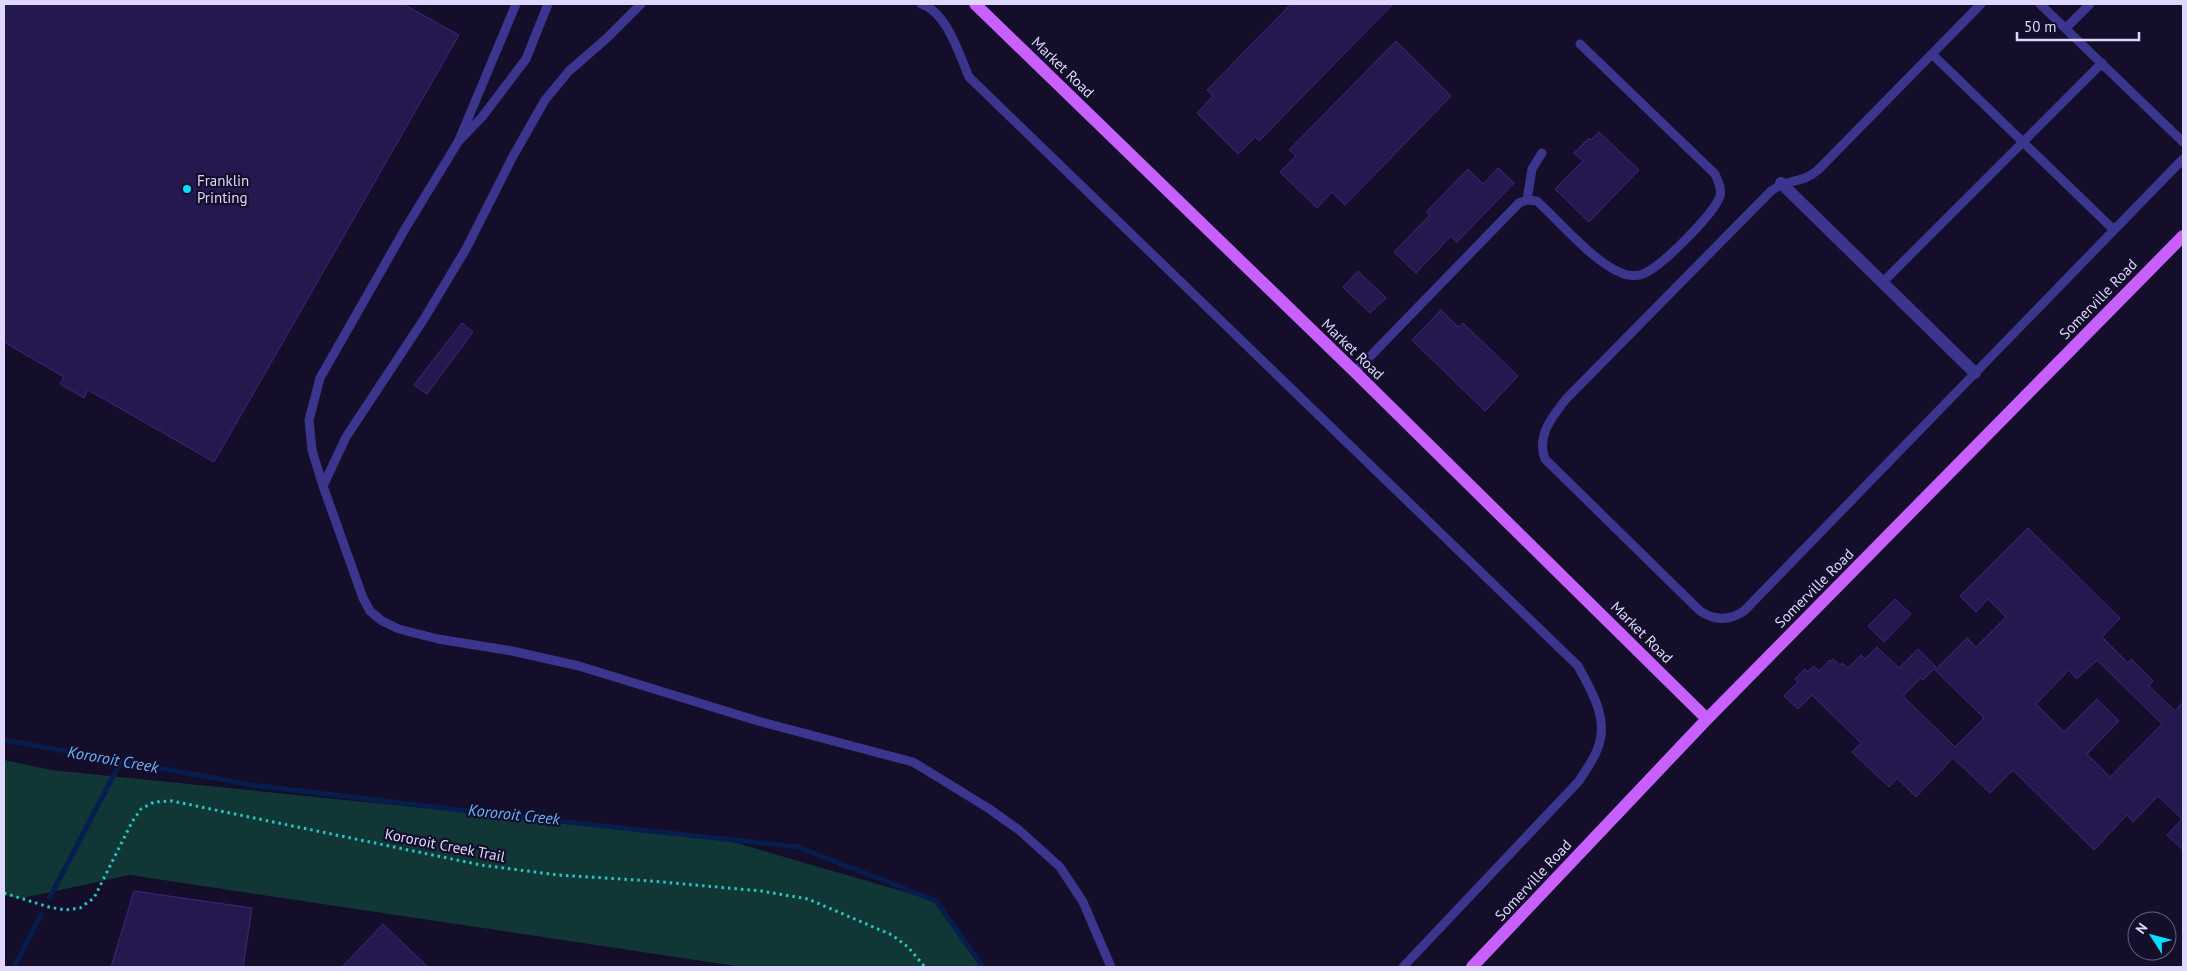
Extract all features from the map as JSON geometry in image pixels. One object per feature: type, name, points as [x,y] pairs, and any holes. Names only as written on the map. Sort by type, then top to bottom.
[{"type":"main road","name":"Market Road","points":[[975,4],[1354,372],[1707,719]]},
{"type":"main road","name":"Somerville Road","points":[[1472,967],[1707,719],[2183,236]]},
{"type":"street","points":[[1781,183],[1975,373]]},
{"type":"lane","points":[[516,4],[458,142],[400,237],[320,378],[309,420],[312,450],[323,486],[363,598],[370,611],[382,621],[399,629],[438,639],[512,651],[580,666],[758,721],[912,762],[940,777],[988,808],[1019,830],[1060,867],[1083,902],[1110,967]]},
{"type":"lane","points":[[458,142],[482,117],[526,59],[548,4]]},
{"type":"lane","points":[[323,486],[346,437],[424,319],[466,249],[512,158],[545,100],[569,71],[642,4]]},
{"type":"lane","points":[[921,4],[927,6],[942,19],[969,77],[1578,666],[1596,699],[1603,729],[1597,751],[1579,781],[1403,967]]},
{"type":"lane","points":[[1981,4],[1808,179],[1781,183],[1764,198],[1566,399],[1550,422],[1542,438],[1545,459],[1700,611],[1714,618],[1734,618],[1744,611],[2183,159]]},
{"type":"lane","points":[[2040,4],[2183,142]]},
{"type":"lane","points":[[2066,28],[2090,4]]},
{"type":"lane","points":[[1354,372],[1520,203],[1528,200],[1537,201],[1607,265],[1625,275],[1642,275],[1663,262],[1709,215],[1720,196],[1719,182],[1715,174],[1580,44]]},
{"type":"lane","points":[[1932,54],[2114,230]]},
{"type":"lane","points":[[1882,283],[2102,63]]},
{"type":"lane","points":[[1528,200],[1532,170],[1542,153]]},
{"type":"path","name":"Kororoit Creek Trail","points":[[4,893],[49,908],[65,910],[80,908],[94,898],[132,822],[141,809],[154,802],[172,801],[481,865],[558,875],[761,891],[808,899],[892,935],[908,947],[925,967]]},
{"type":"green space","points":[[4,760],[51,770],[719,838],[936,901],[983,967],[742,967],[130,875],[18,899],[4,895]]},
{"type":"building","name":"Franklin Printing","points":[[4,4],[403,4],[459,35],[214,462],[88,390],[84,398],[60,384],[64,377],[4,342]]},
{"type":"building","points":[[1291,4],[1393,4],[1259,141],[1255,137],[1238,154],[1197,113],[1213,96],[1207,90]]},
{"type":"building","points":[[1396,41],[1451,96],[1345,205],[1332,192],[1317,208],[1280,172],[1296,156],[1289,150]]},
{"type":"building","points":[[1599,132],[1639,170],[1589,222],[1555,189],[1583,161],[1574,153],[1589,138],[1591,140]]},
{"type":"building","points":[[1498,168],[1514,183],[1457,242],[1451,236],[1416,273],[1394,252],[1430,215],[1426,212],[1468,169],[1483,184]]},
{"type":"building","points":[[1358,271],[1386,298],[1370,313],[1343,287]]},
{"type":"building","points":[[1441,310],[1458,327],[1463,323],[1518,376],[1485,411],[1412,340]]},
{"type":"building","points":[[462,323],[473,332],[427,394],[414,385]]},
{"type":"building","points":[[2028,528],[2120,618],[2102,637],[2128,663],[2131,659],[2153,681],[2149,686],[2175,711],[2183,702],[2183,850],[2167,835],[2182,819],[2158,796],[2133,822],[2127,815],[2094,850],[2013,770],[1990,793],[1953,758],[1916,797],[1897,778],[1889,787],[1852,752],[1861,743],[1812,695],[1798,709],[1784,696],[1798,682],[1795,679],[1805,669],[1807,672],[1814,666],[1819,671],[1830,660],[1833,659],[1840,665],[1842,663],[1848,668],[1861,655],[1865,659],[1877,647],[1899,668],[1918,649],[1936,667],[1923,680],[1921,678],[1903,696],[1955,747],[1984,718],[1935,670],[1967,638],[1976,647],[2006,617],[1988,599],[1976,612],[1960,596]],"holes":[[[2097,660],[2162,724],[2110,777],[2087,754],[2119,721],[2097,699],[2064,732],[2036,704],[2069,670],[2077,679]]]},
{"type":"building","points":[[1895,599],[1911,614],[1884,642],[1868,626]]},
{"type":"building","points":[[134,891],[252,908],[243,967],[111,967]]},
{"type":"building","points":[[383,924],[428,967],[342,967]]},
{"type":"waterway","name":"Kororoit Creek","points":[[4,740],[259,786],[798,847],[936,901],[983,967]]},
{"type":"waterway","points":[[50,897],[121,761]]},
{"type":"waterway","points":[[14,967],[41,915]]},
{"type":"place","name":"Franklin Printing","points":[[187,189]]}]
